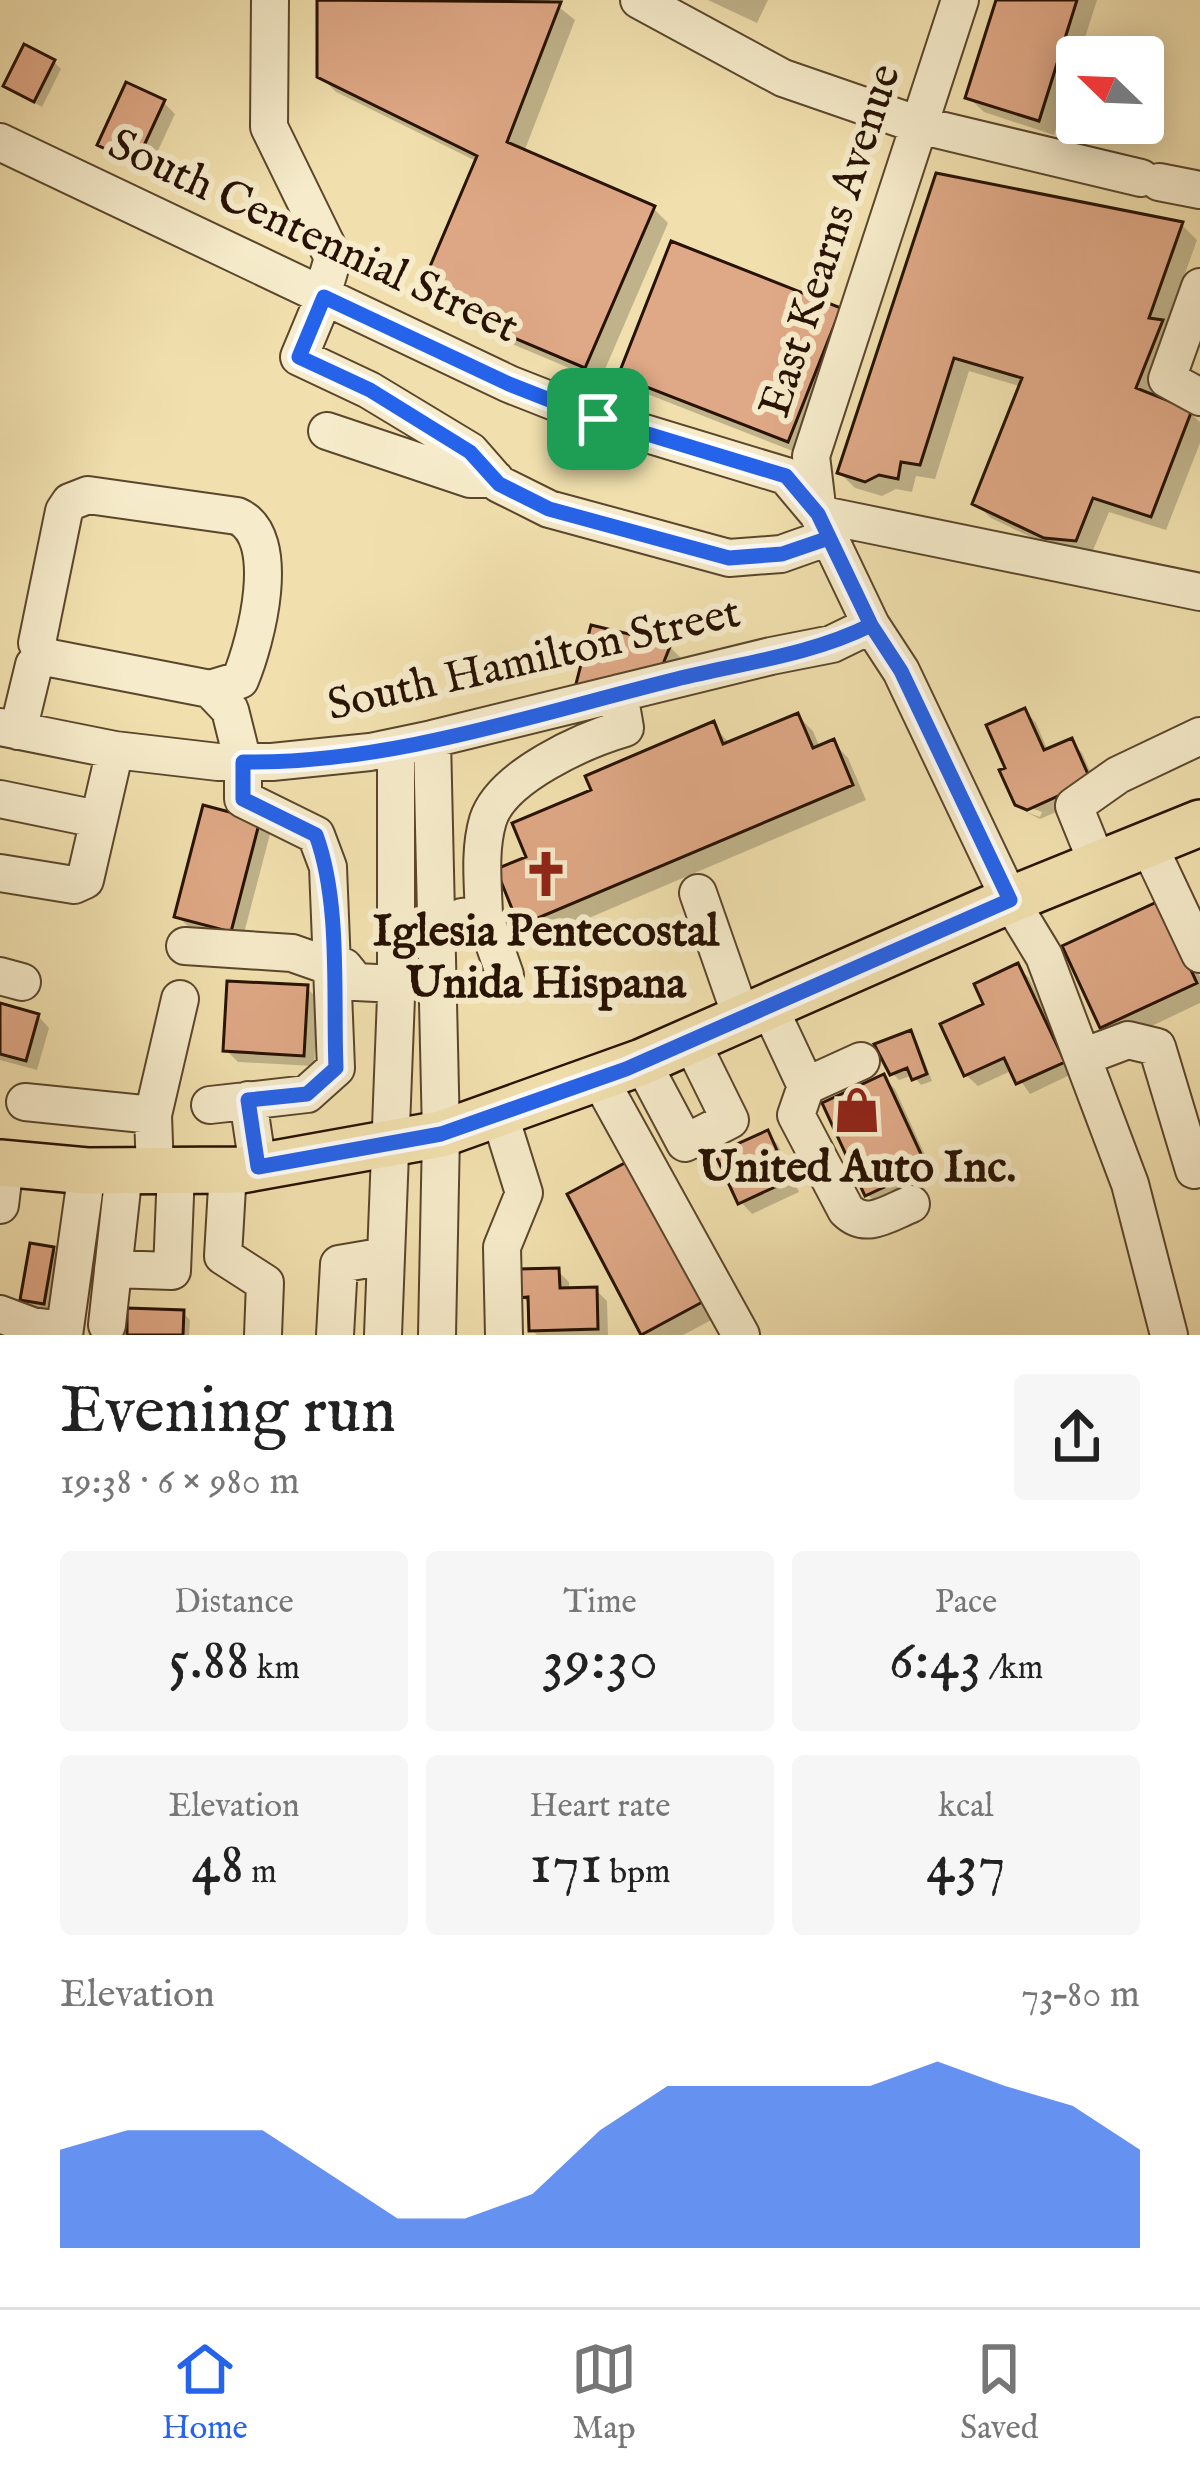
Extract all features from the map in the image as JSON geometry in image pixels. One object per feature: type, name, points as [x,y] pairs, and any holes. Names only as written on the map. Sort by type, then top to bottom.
[{"type":"main road","points":[[2,1177],[243,1169],[441,1134],[642,1062],[1010,900],[1200,824]]},
{"type":"street","points":[[270,0],[269,128],[332,258],[299,357],[370,390],[470,452],[495,479],[549,509],[729,558],[782,554],[823,526],[1200,592]]},
{"type":"street","points":[[639,0],[783,78],[919,124],[1200,190]]},
{"type":"street","name":"East Kearns Avenue","points":[[960,0],[811,456],[823,526],[871,625],[901,671],[1010,900],[1044,956],[1130,1184],[1169,1335]]},
{"type":"street","name":"South Centennial Street","points":[[0,142],[509,384],[598,419],[786,476],[823,526]]},
{"type":"street","points":[[1200,286],[1167,380],[1200,398]]},
{"type":"street","points":[[327,431],[470,479],[495,479]]},
{"type":"street","points":[[9,729],[34,665],[45,657],[210,689],[240,680],[262,586],[264,554],[251,522],[237,516],[88,495],[70,502],[64,511],[37,643],[45,657]]},
{"type":"street","name":"South Hamilton Street","points":[[9,729],[115,750],[272,762],[414,743],[832,644],[871,625]]},
{"type":"street","points":[[210,689],[230,710],[243,762],[243,799],[316,835],[328,867],[338,967],[336,1068],[307,1094],[210,1105]]},
{"type":"street","points":[[505,976],[484,915],[488,818],[509,787],[590,738],[625,728],[619,693]]},
{"type":"street","points":[[1098,865],[1074,806],[1118,775],[1200,736]]},
{"type":"street","points":[[414,743],[436,920],[441,1134],[437,1335]]},
{"type":"street","points":[[383,1335],[396,967],[414,743]]},
{"type":"street","points":[[0,873],[74,886],[86,880],[115,750]]},
{"type":"street","points":[[0,799],[97,819]]},
{"type":"street","points":[[1148,844],[1200,954]]},
{"type":"street","points":[[698,893],[756,1013],[806,1086]]},
{"type":"street","points":[[436,920],[484,915]]},
{"type":"street","points":[[185,946],[292,953],[338,967]]},
{"type":"street","points":[[338,967],[358,950],[396,967]]},
{"type":"street","points":[[107,1325],[113,1268],[180,999]]},
{"type":"street","points":[[1083,1057],[1128,1040],[1157,1047],[1197,1169],[1130,1184]]},
{"type":"street","points":[[642,1062],[686,1143],[730,1120],[691,1041]]},
{"type":"street","points":[[861,1061],[806,1086],[796,1114],[855,1220],[867,1222],[910,1204]]},
{"type":"street","points":[[599,1078],[741,1335]]},
{"type":"street","points":[[8,1093],[153,1115]]},
{"type":"street","points":[[248,1100],[243,1169],[223,1256],[266,1283],[263,1335]]},
{"type":"street","points":[[499,1113],[524,1193],[502,1247],[503,1335]]},
{"type":"street","points":[[113,1268],[172,1271],[136,1171]]},
{"type":"street","points":[[0,1314],[64,1333],[136,1171]]},
{"type":"street","points":[[335,1335],[339,1264],[386,1256]]},
{"type":"building","points":[[317,0],[561,2],[507,142],[655,206],[585,368],[417,297],[477,156],[317,77]]},
{"type":"building","points":[[996,0],[1077,0],[1066,36],[1056,36],[1056,67],[1039,121],[965,98]]},
{"type":"building","points":[[24,44],[55,60],[34,102],[3,86]]},
{"type":"building","points":[[126,82],[165,100],[136,163],[97,145]]},
{"type":"building","points":[[936,173],[1183,222],[1149,318],[1163,320],[1136,388],[1192,410],[1151,517],[1093,498],[1076,541],[1044,538],[972,504],[1022,378],[954,358],[920,465],[901,462],[898,479],[879,475],[865,482],[837,473]]},
{"type":"building","points":[[671,241],[841,308],[788,442],[618,376]]},
{"type":"building","points":[[591,625],[671,644],[663,664],[575,688]]},
{"type":"building","points":[[1025,708],[1044,750],[1072,738],[1091,781],[1027,810],[1015,805],[986,725]]},
{"type":"building","points":[[798,713],[813,748],[834,739],[853,785],[519,926],[496,869],[526,857],[512,823],[591,790],[585,776],[714,721],[723,744]]},
{"type":"building","points":[[203,805],[260,820],[231,932],[174,917]]},
{"type":"building","points":[[1159,901],[1197,983],[1100,1028],[1062,946]]},
{"type":"building","points":[[1018,963],[1065,1062],[1016,1084],[1004,1058],[964,1076],[940,1024],[983,1004],[974,984]]},
{"type":"building","points":[[227,981],[308,985],[304,1056],[223,1051]]},
{"type":"building","points":[[0,1003],[39,1014],[26,1061],[0,1054]]},
{"type":"building","points":[[911,1030],[927,1074],[912,1080],[907,1068],[890,1075],[874,1044]]},
{"type":"building","points":[[884,1074],[927,1167],[865,1196],[822,1103]]},
{"type":"building","points":[[768,1130],[790,1180],[738,1204],[715,1154]]},
{"type":"building","points":[[634,1158],[708,1299],[641,1335],[567,1194]]},
{"type":"building","points":[[30,1243],[54,1247],[44,1304],[20,1300]]},
{"type":"building","points":[[559,1268],[560,1288],[597,1287],[598,1329],[529,1331],[528,1297],[519,1298],[518,1269]]},
{"type":"building","points":[[127,1308],[184,1310],[183,1335],[127,1335]]},
{"type":"place","name":"Iglesia Pentecostal Unida Hispana","points":[[546,874]]},
{"type":"place","name":"United Auto Inc.","points":[[857,1110]]},
{"type":"route","points":[[598,419],[509,384],[324,297],[299,357],[370,390],[470,452],[499,484],[549,509],[729,558],[782,554],[829,538],[871,625],[901,671],[1010,900],[626,1069],[441,1134],[258,1167],[248,1100],[307,1094],[336,1068],[328,867],[316,835],[243,799],[243,762],[370,752],[432,740],[832,644],[871,625],[818,514],[786,476],[598,419]]}]
